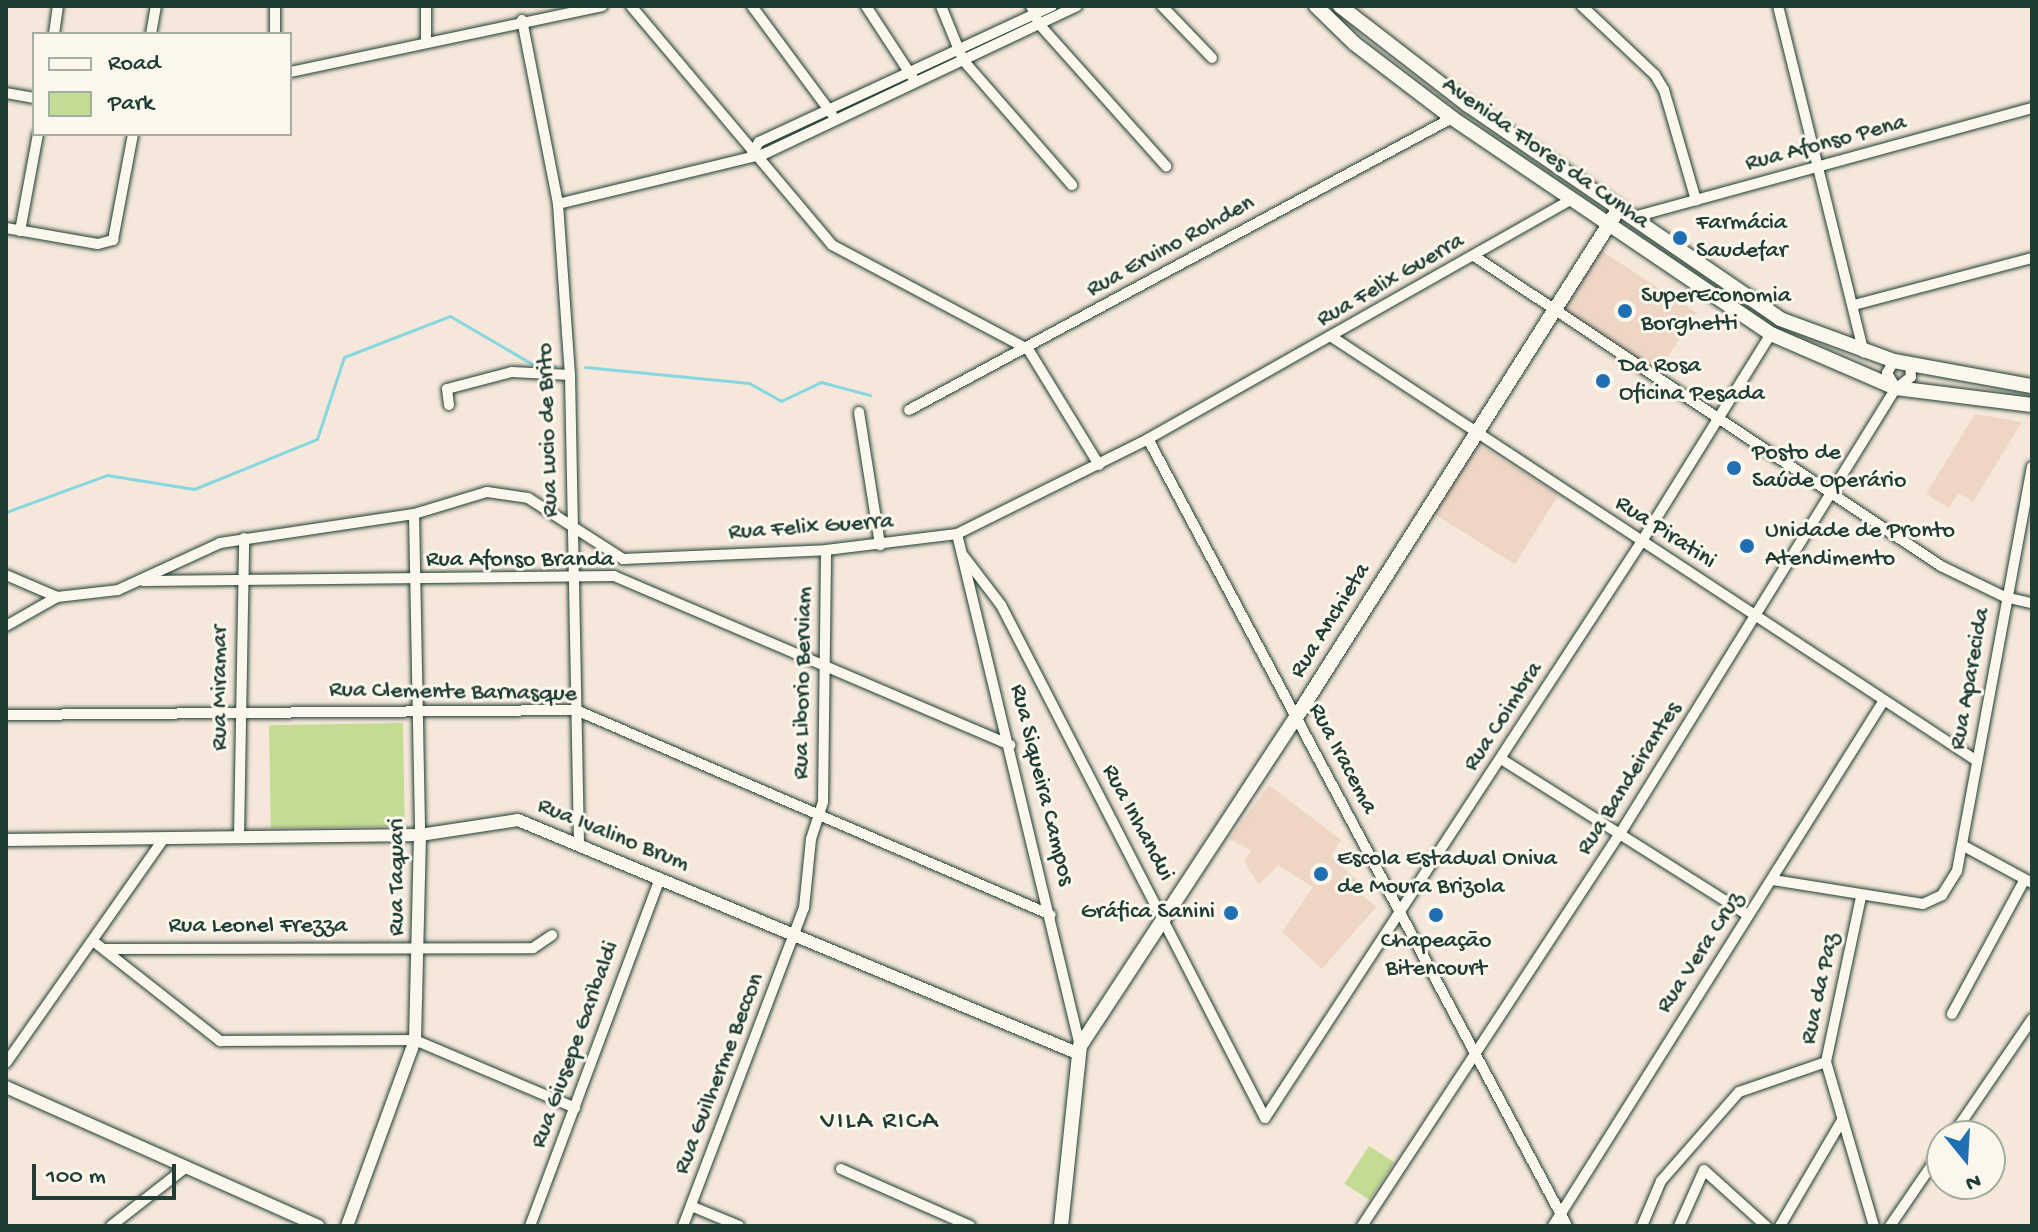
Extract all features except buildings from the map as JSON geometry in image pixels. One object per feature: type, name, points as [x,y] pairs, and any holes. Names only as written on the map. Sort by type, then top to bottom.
[{"type":"main road","name":"Avenida Flores da Cunha","points":[[1316,6],[1376,61],[1452,118],[1771,334],[1896,388],[2032,405]]},
{"type":"main road","name":"Avenida Flores da Cunha","points":[[1340,6],[1442,87],[1780,319],[1864,353],[1894,361],[2032,386]]},
{"type":"main road","name":"Rua Anchieta","points":[[1078,1050],[1297,716],[1608,224],[1624,214]]},
{"type":"main road","name":"Rua Siqueira Campos","points":[[1061,1226],[1078,1050]]},
{"type":"street","points":[[54,32],[58,6]]},
{"type":"street","points":[[151,32],[156,6]]},
{"type":"street","points":[[275,6],[275,32]]},
{"type":"street","points":[[426,6],[426,41]]},
{"type":"street","points":[[292,72],[522,20],[602,6]]},
{"type":"street","points":[[631,6],[752,154],[832,245],[1028,349],[1099,465]]},
{"type":"street","points":[[752,6],[836,119]]},
{"type":"street","points":[[866,6],[913,77]]},
{"type":"street","points":[[941,6],[960,55],[1072,185]]},
{"type":"street","points":[[558,204],[752,154],[764,154],[1052,6]]},
{"type":"street","points":[[1035,15],[1077,6]]},
{"type":"street","points":[[1162,6],[1212,58]]},
{"type":"street","points":[[1582,6],[1655,75],[1664,90],[1696,200]]},
{"type":"street","points":[[1778,6],[1864,353]]},
{"type":"street","points":[[1035,15],[1166,166]]},
{"type":"street","name":"Rua Lucio de Brito","points":[[522,20],[558,204],[570,375],[579,842]]},
{"type":"street","points":[[752,154],[759,142],[828,110],[913,77]]},
{"type":"street","points":[[6,93],[32,98]]},
{"type":"street","name":"Rua Afonso Pena","points":[[1624,214],[1696,200],[2032,108]]},
{"type":"street","name":"Rua Ervino Rohden","points":[[909,410],[1028,349],[1452,118]]},
{"type":"street","points":[[20,231],[38,136]]},
{"type":"street","points":[[6,228],[98,244],[116,234],[133,136]]},
{"type":"street","name":"Rua Felix Guerra","points":[[6,575],[57,597],[118,590],[197,552],[244,538],[414,514],[487,492],[528,498],[572,523],[623,559],[826,550],[957,534],[1148,439],[1572,199]]},
{"type":"street","points":[[1474,256],[1717,421],[1941,566],[2005,597],[2032,603]]},
{"type":"street","points":[[1854,305],[2032,258]]},
{"type":"street","name":"Rua Coimbra","points":[[1265,1118],[1642,541],[1771,334]]},
{"type":"street","name":"Rua Piratini","points":[[1332,337],[1977,761]]},
{"type":"street","points":[[1894,361],[1887,373],[1896,388]]},
{"type":"street","name":"Rua Bandeirantes","points":[[1362,1226],[1621,832],[1896,388],[1908,381],[1910,364]]},
{"type":"street","points":[[449,405],[447,389],[499,375],[570,375]]},
{"type":"street","points":[[859,412],[880,545]]},
{"type":"street","name":"Rua Iracema","points":[[1148,439],[1567,1226]]},
{"type":"street","name":"Rua Aparecida","points":[[1861,897],[1923,904],[1942,895],[1957,871],[2005,597],[2032,467]]},
{"type":"street","name":"Rua Taquari","points":[[347,1226],[415,1040],[420,946],[420,835],[414,514]]},
{"type":"street","name":"Rua Siqueira Campos","points":[[957,534],[1051,915],[1078,1050]]},
{"type":"street","name":"Rua Miramar","points":[[239,837],[244,538]]},
{"type":"street","name":"Rua Liborio Berviam","points":[[794,936],[804,908],[818,815],[823,802],[826,550]]},
{"type":"street","name":"Rua Inhandui","points":[[962,554],[1001,605],[1265,1118]]},
{"type":"street","name":"Rua Afonso Branda","points":[[141,581],[416,581],[614,576],[824,663],[1010,745]]},
{"type":"street","points":[[6,626],[57,597]]},
{"type":"street","name":"Rua Vera Cruz","points":[[1553,1226],[1883,702]]},
{"type":"street","name":"Rua Clemente Barnasque","points":[[6,715],[576,710],[1051,915]]},
{"type":"street","points":[[1501,759],[1748,915]]},
{"type":"street","name":"Rua Ivalino Brum","points":[[6,840],[420,835],[518,820],[579,842],[794,936],[1078,1050]]},
{"type":"street","points":[[6,1063],[163,840]]},
{"type":"street","points":[[1952,1014],[2029,881],[1962,845]]},
{"type":"street","name":"Rua Giusepe Garibaldi","points":[[530,1226],[660,878]]},
{"type":"street","points":[[1773,880],[1861,897]]},
{"type":"street","name":"Rua da Paz","points":[[1861,897],[1826,1062],[1841,1122],[1874,1226]]},
{"type":"street","name":"Rua Leonel Frezza","points":[[104,949],[533,948],[552,935]]},
{"type":"street","name":"Rua Guilherme Beccon","points":[[683,1226],[794,936]]},
{"type":"street","points":[[93,941],[220,1041],[415,1040],[575,1108]]},
{"type":"street","points":[[1963,1120],[2032,1019]]},
{"type":"street","points":[[1642,1226],[1661,1181],[1739,1092],[1826,1062]]},
{"type":"street","points":[[6,1087],[318,1226]]},
{"type":"street","points":[[1780,1226],[1841,1122]]},
{"type":"street","points":[[111,1226],[185,1168]]},
{"type":"street","points":[[841,1169],[970,1226]]},
{"type":"street","points":[[1680,1223],[1704,1170],[1766,1226]]},
{"type":"street","points":[[1890,1226],[1926,1173]]},
{"type":"street","points":[[691,1206],[739,1226]]},
{"type":"shaded area","points":[[1600,250],[1696,313],[1657,374],[1560,311]]},
{"type":"shaded area","points":[[1975,414],[2022,422],[1973,502],[1958,493],[1949,508],[1926,494]]},
{"type":"shaded area","points":[[1477,444],[1558,495],[1515,564],[1434,514]]},
{"type":"shaded area","name":"Escola Estadual Oniva de Moura Brizola","points":[[1269,785],[1341,840],[1331,856],[1360,883],[1356,890],[1376,907],[1322,969],[1282,932],[1313,887],[1278,865],[1259,885],[1244,861],[1251,850],[1229,839]]},
{"type":"green space","points":[[403,723],[405,826],[271,828],[269,725]]},
{"type":"green space","points":[[1369,1146],[1394,1162],[1370,1200],[1344,1184]]},
{"type":"waterway","points":[[6,512],[107,475],[194,489],[317,439],[344,357],[450,316],[534,365],[555,366]]},
{"type":"waterway","points":[[585,367],[749,383],[781,401],[821,382],[870,395]]},
{"type":"place","name":"Farmácia Saudefar","points":[[1680,238]]},
{"type":"place","name":"SuperEconomia Borghetti","points":[[1625,311]]},
{"type":"place","name":"Da Rosa Oficina Pesada","points":[[1603,381]]},
{"type":"place","name":"Posto de Saúde Operário","points":[[1734,468]]},
{"type":"place","name":"Unidade de Pronto Atendimento","points":[[1747,546]]},
{"type":"place","name":"Escola Estadual Oniva de Moura Brizola","points":[[1321,874]]},
{"type":"place","name":"Gráfica Sanini","points":[[1231,913]]},
{"type":"place","name":"Chapeação Bitencourt","points":[[1436,915]]},
{"type":"district","name":"VILA RICA","points":[[880,1123]]}]
